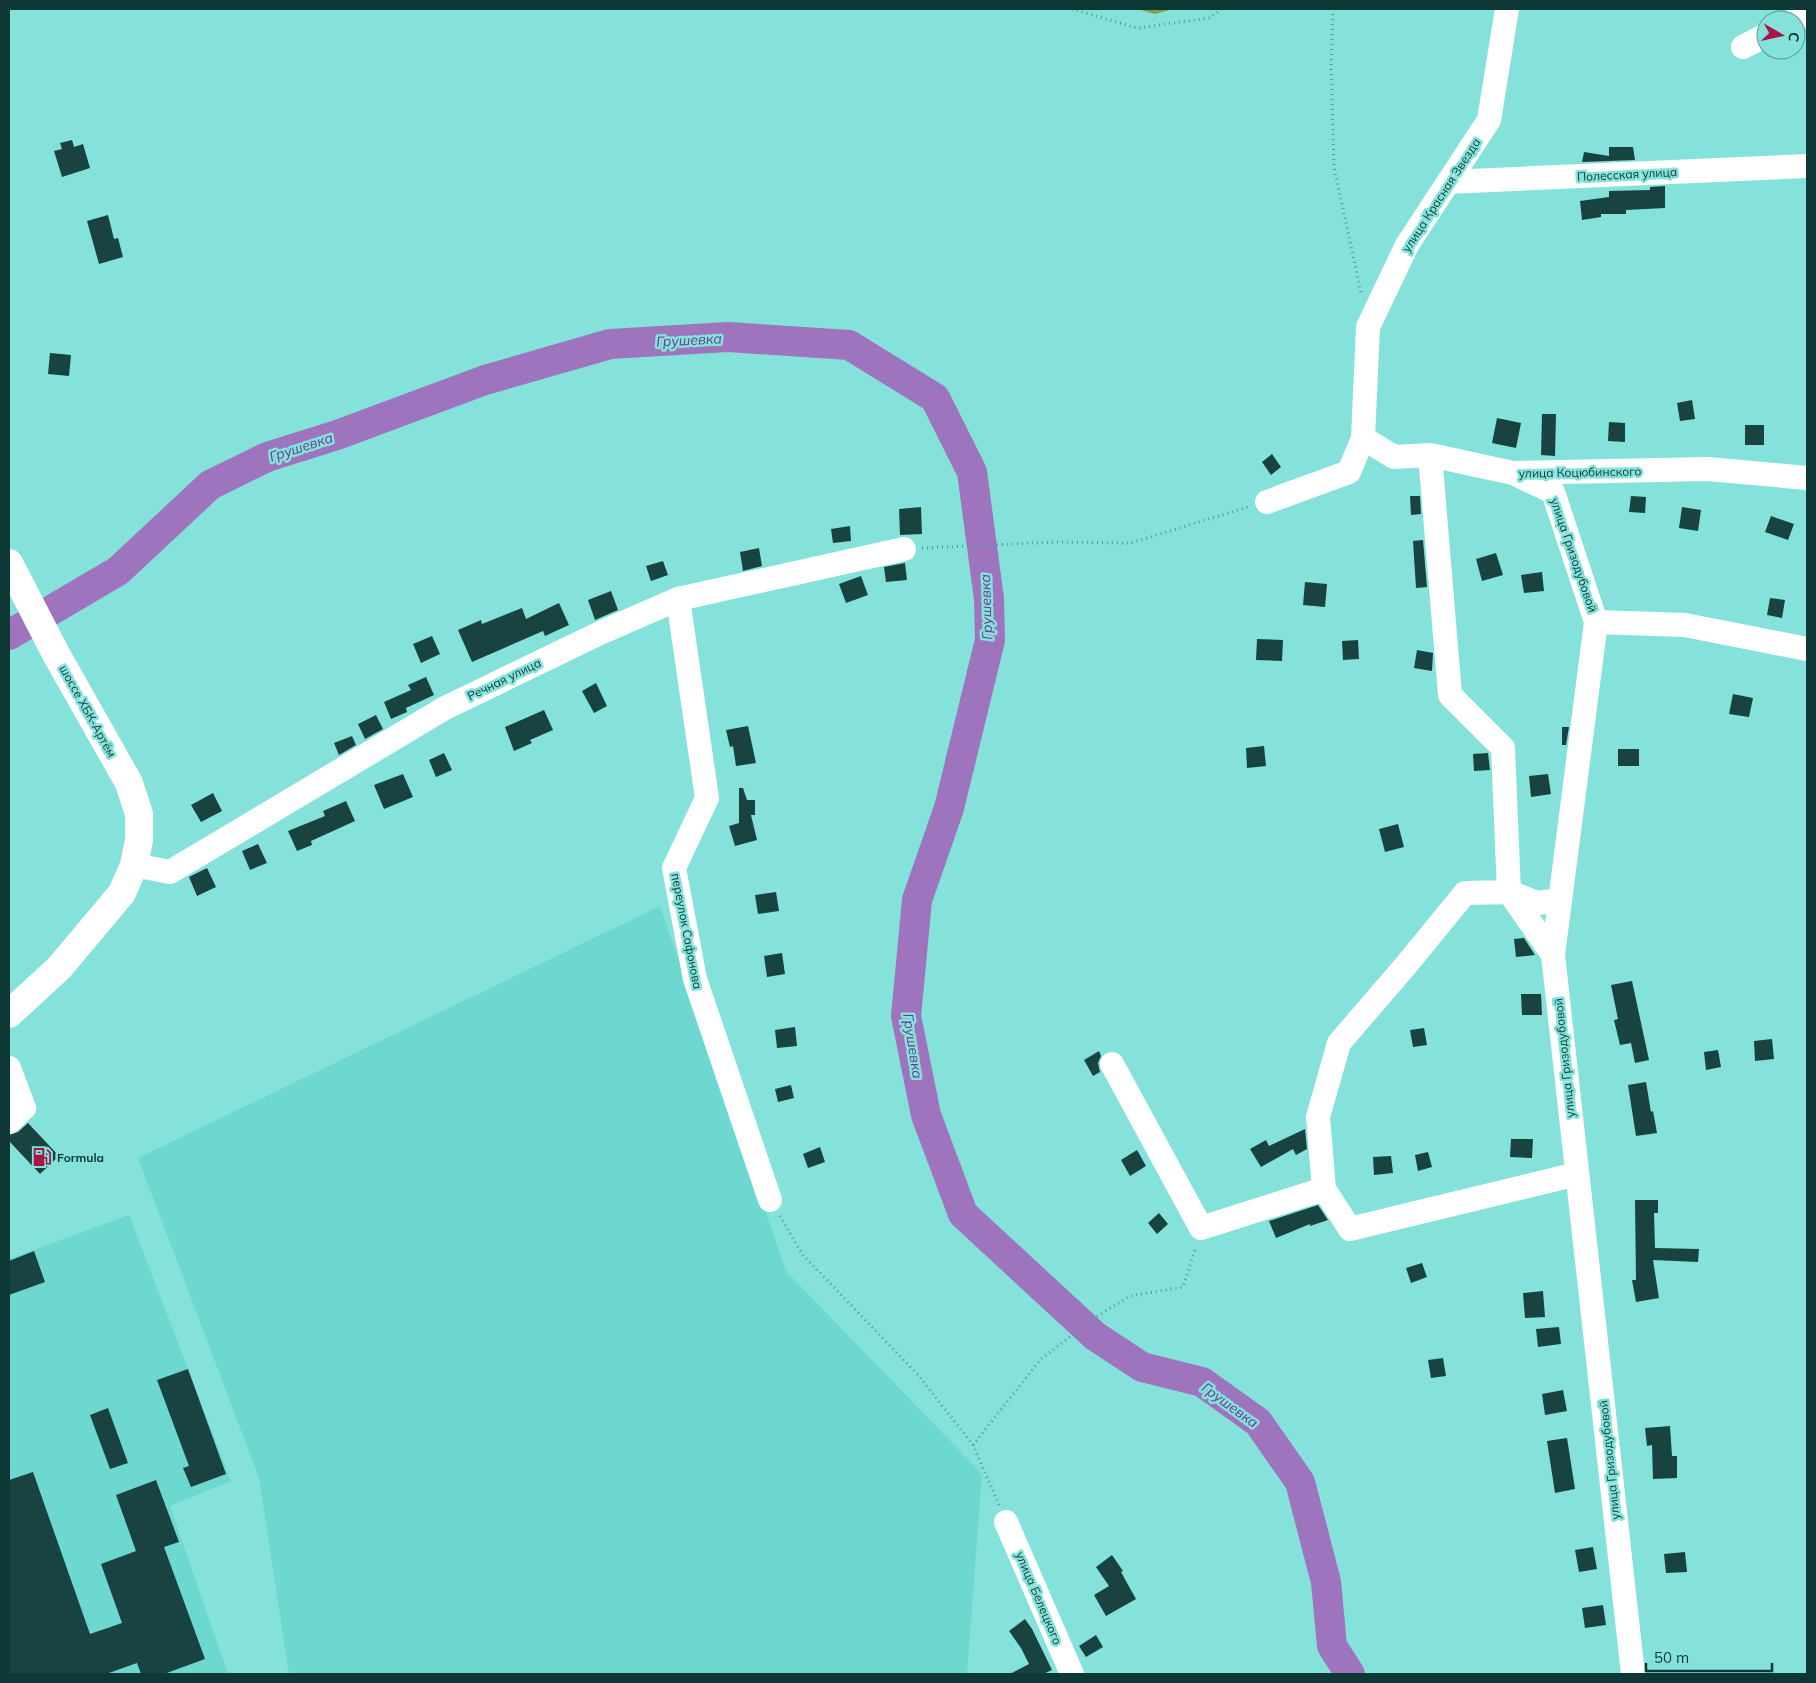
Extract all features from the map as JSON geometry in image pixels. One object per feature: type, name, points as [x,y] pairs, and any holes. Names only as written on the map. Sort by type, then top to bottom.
[{"type":"main road","name":"шоссе ХБК-Артём","points":[[9,1014],[59,968],[122,893],[134,865],[139,840],[139,814],[129,783],[56,654],[14,573]]},
{"type":"street","name":"улица Красная Звезда","points":[[1363,438],[1368,327],[1407,245],[1489,120],[1507,9]]},
{"type":"street","points":[[1743,47],[1756,40]]},
{"type":"street","name":"Полесская улица","points":[[1448,182],[1807,166]]},
{"type":"street","points":[[1267,502],[1349,472],[1363,438]]},
{"type":"street","name":"улица Коцюбинского","points":[[1363,438],[1394,457],[1430,455],[1514,473],[1708,469],[1807,478]]},
{"type":"street","points":[[1430,455],[1450,695],[1503,748],[1509,892],[1553,955]]},
{"type":"street","name":"улица Гризодубовой","points":[[1514,473],[1552,492],[1596,622],[1553,955],[1634,1674]]},
{"type":"street","name":"Речная улица","points":[[134,865],[170,872],[445,708],[600,633],[678,599],[904,549]]},
{"type":"street","name":"переулок Сафонова","points":[[678,599],[708,798],[674,868],[695,979],[770,1200]]},
{"type":"street","points":[[1596,622],[1685,625],[1807,648]]},
{"type":"street","points":[[1560,900],[1537,903],[1509,892],[1465,893],[1339,1043],[1318,1117],[1324,1188],[1350,1229],[1577,1174]]},
{"type":"street","points":[[1112,1064],[1201,1228],[1324,1188]]},
{"type":"street","points":[[9,1068],[24,1108],[9,1122]]},
{"type":"street","name":"улица Белецкого","points":[[1006,1522],[1072,1674]]},
{"type":"path","points":[[1072,9],[1136,28],[1210,18],[1222,9]]},
{"type":"path","points":[[1334,9],[1331,64],[1334,167],[1368,327]]},
{"type":"path","points":[[904,549],[1057,542],[1131,543],[1267,502]]},
{"type":"path","points":[[770,1200],[802,1254],[919,1376],[973,1445],[1006,1522]]},
{"type":"path","points":[[973,1445],[1041,1359],[1096,1317],[1130,1296],[1184,1287],[1201,1228]]},
{"type":"shaded area","points":[[660,906],[786,1271],[982,1474],[967,1674],[289,1674],[259,1478],[138,1158]]},
{"type":"shaded area","points":[[129,1215],[231,1481],[170,1506],[228,1674],[9,1674],[9,1259]]},
{"type":"green space","points":[[1137,9],[1173,9],[1155,14]]},
{"type":"building","points":[[72,140],[74,147],[83,144],[90,168],[62,177],[54,151],[62,149],[60,143]]},
{"type":"building","points":[[1609,147],[1633,147],[1635,160],[1582,162],[1584,152],[1609,156]]},
{"type":"building","points":[[1665,186],[1665,208],[1626,210],[1626,214],[1601,214],[1601,217],[1582,220],[1580,201],[1609,197],[1609,191],[1650,190],[1650,187]]},
{"type":"building","points":[[108,215],[114,239],[118,238],[123,257],[99,264],[87,221]]},
{"type":"building","points":[[50,353],[71,355],[69,376],[48,374]]},
{"type":"building","points":[[1692,400],[1695,419],[1680,421],[1677,403]]},
{"type":"building","points":[[1542,414],[1556,414],[1555,456],[1541,455]]},
{"type":"building","points":[[1497,418],[1521,423],[1516,448],[1492,443]]},
{"type":"building","points":[[1609,422],[1625,423],[1625,442],[1608,441]]},
{"type":"building","points":[[1745,425],[1764,425],[1764,445],[1745,445]]},
{"type":"building","points":[[1272,454],[1281,467],[1271,475],[1262,462]]},
{"type":"building","points":[[1410,496],[1420,496],[1421,514],[1411,515]]},
{"type":"building","points":[[1631,496],[1646,497],[1645,513],[1629,512]]},
{"type":"building","points":[[921,507],[922,534],[900,535],[899,509]]},
{"type":"building","points":[[1682,507],[1701,510],[1698,531],[1679,528]]},
{"type":"building","points":[[1771,516],[1794,524],[1788,540],[1765,532]]},
{"type":"building","points":[[850,526],[851,541],[833,543],[831,529]]},
{"type":"building","points":[[1423,540],[1427,587],[1416,588],[1413,541]]},
{"type":"building","points":[[759,548],[762,566],[743,571],[740,552]]},
{"type":"building","points":[[1496,553],[1503,575],[1482,581],[1476,559]]},
{"type":"building","points":[[663,561],[668,575],[651,581],[646,566]]},
{"type":"building","points":[[905,563],[907,580],[886,582],[884,567]]},
{"type":"building","points":[[1542,572],[1544,591],[1524,593],[1521,575]]},
{"type":"building","points":[[861,576],[868,595],[846,603],[839,584]]},
{"type":"building","points":[[1305,582],[1327,584],[1325,607],[1303,605]]},
{"type":"building","points":[[611,591],[618,610],[595,620],[588,600]]},
{"type":"building","points":[[1770,598],[1785,600],[1782,618],[1767,615]]},
{"type":"building","points":[[559,603],[569,625],[545,636],[543,631],[472,662],[458,630],[481,620],[482,624],[522,608],[526,619]]},
{"type":"building","points":[[432,636],[440,654],[421,663],[413,644]]},
{"type":"building","points":[[1257,639],[1283,640],[1282,661],[1256,660]]},
{"type":"building","points":[[1358,640],[1359,659],[1343,660],[1342,641]]},
{"type":"building","points":[[1417,650],[1433,653],[1432,671],[1414,668]]},
{"type":"building","points":[[426,677],[434,695],[406,708],[407,712],[391,719],[384,702],[411,690],[408,685]]},
{"type":"building","points":[[596,683],[607,706],[594,713],[582,691]]},
{"type":"building","points":[[1733,694],[1753,698],[1749,717],[1729,714]]},
{"type":"building","points":[[544,710],[553,730],[530,740],[532,743],[514,751],[505,727]]},
{"type":"building","points":[[376,715],[383,729],[365,739],[358,724]]},
{"type":"building","points":[[748,726],[756,763],[736,766],[733,746],[730,747],[726,730]]},
{"type":"building","points":[[1562,727],[1569,727],[1566,745],[1562,745]]},
{"type":"building","points":[[352,736],[356,745],[339,755],[334,743]]},
{"type":"building","points":[[1264,746],[1266,766],[1247,768],[1246,748]]},
{"type":"building","points":[[1618,749],[1639,749],[1639,766],[1618,766]]},
{"type":"building","points":[[444,753],[452,770],[436,777],[429,760]]},
{"type":"building","points":[[1488,753],[1490,770],[1474,771],[1473,754]]},
{"type":"building","points":[[403,774],[413,797],[384,809],[374,785]]},
{"type":"building","points":[[1548,774],[1551,794],[1531,797],[1529,776]]},
{"type":"building","points":[[739,788],[743,788],[747,800],[755,800],[755,815],[751,815],[757,840],[735,846],[729,826],[739,823]]},
{"type":"building","points":[[213,793],[222,811],[201,822],[191,805]]},
{"type":"building","points":[[346,801],[355,821],[311,841],[312,845],[297,851],[288,831],[325,816],[323,811]]},
{"type":"building","points":[[1398,824],[1404,847],[1385,852],[1379,829]]},
{"type":"building","points":[[258,844],[267,863],[250,870],[242,851]]},
{"type":"building","points":[[207,868],[216,887],[197,896],[189,877]]},
{"type":"building","points":[[776,892],[779,911],[758,914],[755,895]]},
{"type":"building","points":[[1524,938],[1535,955],[1516,957],[1514,939]]},
{"type":"building","points":[[782,953],[785,974],[767,977],[764,956]]},
{"type":"building","points":[[1632,981],[1649,1060],[1635,1063],[1631,1043],[1620,1045],[1614,1020],[1618,1019],[1611,985]]},
{"type":"building","points":[[1521,994],[1541,994],[1542,1015],[1522,1015]]},
{"type":"building","points":[[795,1027],[797,1046],[777,1048],[775,1030]]},
{"type":"building","points":[[1424,1028],[1427,1045],[1413,1047],[1410,1030]]},
{"type":"building","points":[[1772,1039],[1774,1059],[1755,1061],[1754,1041]]},
{"type":"building","points":[[1718,1050],[1721,1067],[1706,1070],[1704,1052]]},
{"type":"building","points":[[1099,1051],[1101,1056],[1098,1063],[1100,1072],[1093,1076],[1084,1060]]},
{"type":"building","points":[[1646,1082],[1657,1133],[1636,1136],[1628,1085]]},
{"type":"building","points":[[791,1085],[794,1098],[778,1102],[775,1089]]},
{"type":"building","points":[[28,1123],[59,1156],[40,1174],[9,1141],[9,1135],[18,1132]]},
{"type":"building","points":[[1305,1129],[1307,1149],[1296,1155],[1293,1149],[1261,1167],[1250,1149],[1266,1140],[1269,1146]]},
{"type":"building","points":[[1511,1139],[1533,1139],[1532,1158],[1510,1157]]},
{"type":"building","points":[[820,1147],[825,1162],[808,1168],[803,1154]]},
{"type":"building","points":[[1137,1150],[1146,1166],[1130,1176],[1121,1160]]},
{"type":"building","points":[[1428,1152],[1432,1167],[1418,1171],[1415,1155]]},
{"type":"building","points":[[1391,1156],[1393,1173],[1374,1175],[1373,1157]]},
{"type":"building","points":[[1635,1200],[1658,1200],[1658,1213],[1654,1213],[1655,1248],[1699,1249],[1698,1262],[1653,1260],[1659,1298],[1636,1302],[1632,1280],[1636,1280]]},
{"type":"building","points":[[1318,1205],[1328,1220],[1310,1226],[1310,1224],[1276,1238],[1269,1221]]},
{"type":"building","points":[[1159,1213],[1168,1224],[1157,1234],[1148,1223]]},
{"type":"building","points":[[34,1251],[45,1282],[9,1295],[9,1261]]},
{"type":"building","points":[[1422,1263],[1427,1277],[1411,1283],[1406,1268]]},
{"type":"building","points":[[1543,1291],[1545,1317],[1525,1318],[1523,1293]]},
{"type":"building","points":[[1559,1327],[1561,1344],[1538,1347],[1536,1329]]},
{"type":"building","points":[[1443,1358],[1446,1376],[1431,1378],[1428,1360]]},
{"type":"building","points":[[188,1369],[226,1474],[191,1487],[183,1468],[189,1466],[157,1380]]},
{"type":"building","points":[[1563,1390],[1567,1411],[1545,1415],[1542,1394]]},
{"type":"building","points":[[108,1408],[128,1463],[110,1469],[90,1415]]},
{"type":"building","points":[[1670,1426],[1672,1456],[1677,1456],[1677,1478],[1653,1479],[1652,1445],[1647,1446],[1645,1428]]},
{"type":"building","points":[[1567,1438],[1575,1489],[1555,1493],[1547,1441]]},
{"type":"building","points":[[33,1472],[90,1634],[122,1623],[101,1564],[136,1551],[116,1495],[156,1480],[179,1542],[164,1547],[205,1659],[164,1674],[141,1674],[137,1663],[106,1674],[9,1674],[9,1480]]},
{"type":"building","points":[[1593,1547],[1597,1569],[1579,1572],[1575,1550]]},
{"type":"building","points":[[1685,1552],[1687,1572],[1666,1573],[1664,1554]]},
{"type":"building","points":[[1112,1555],[1123,1571],[1121,1572],[1136,1599],[1106,1616],[1094,1595],[1109,1586],[1096,1567]]},
{"type":"building","points":[[1603,1605],[1606,1625],[1585,1628],[1582,1608]]},
{"type":"building","points":[[1025,1619],[1032,1629],[1052,1670],[1043,1674],[1010,1674],[1029,1664],[1009,1631]]},
{"type":"building","points":[[1096,1635],[1103,1647],[1086,1657],[1079,1646]]},
{"type":"waterway","name":"Грушевка","points":[[9,635],[118,571],[210,485],[267,457],[337,435],[485,380],[610,344],[728,337],[849,345],[935,398],[972,472],[989,599],[990,640],[949,808],[917,900],[906,1016],[926,1115],[963,1214],[1095,1336],[1142,1367],[1202,1382],[1258,1422],[1300,1482],[1326,1582],[1332,1646],[1350,1674]]},
{"type":"place","name":"Formula","points":[[42,1157]]}]
